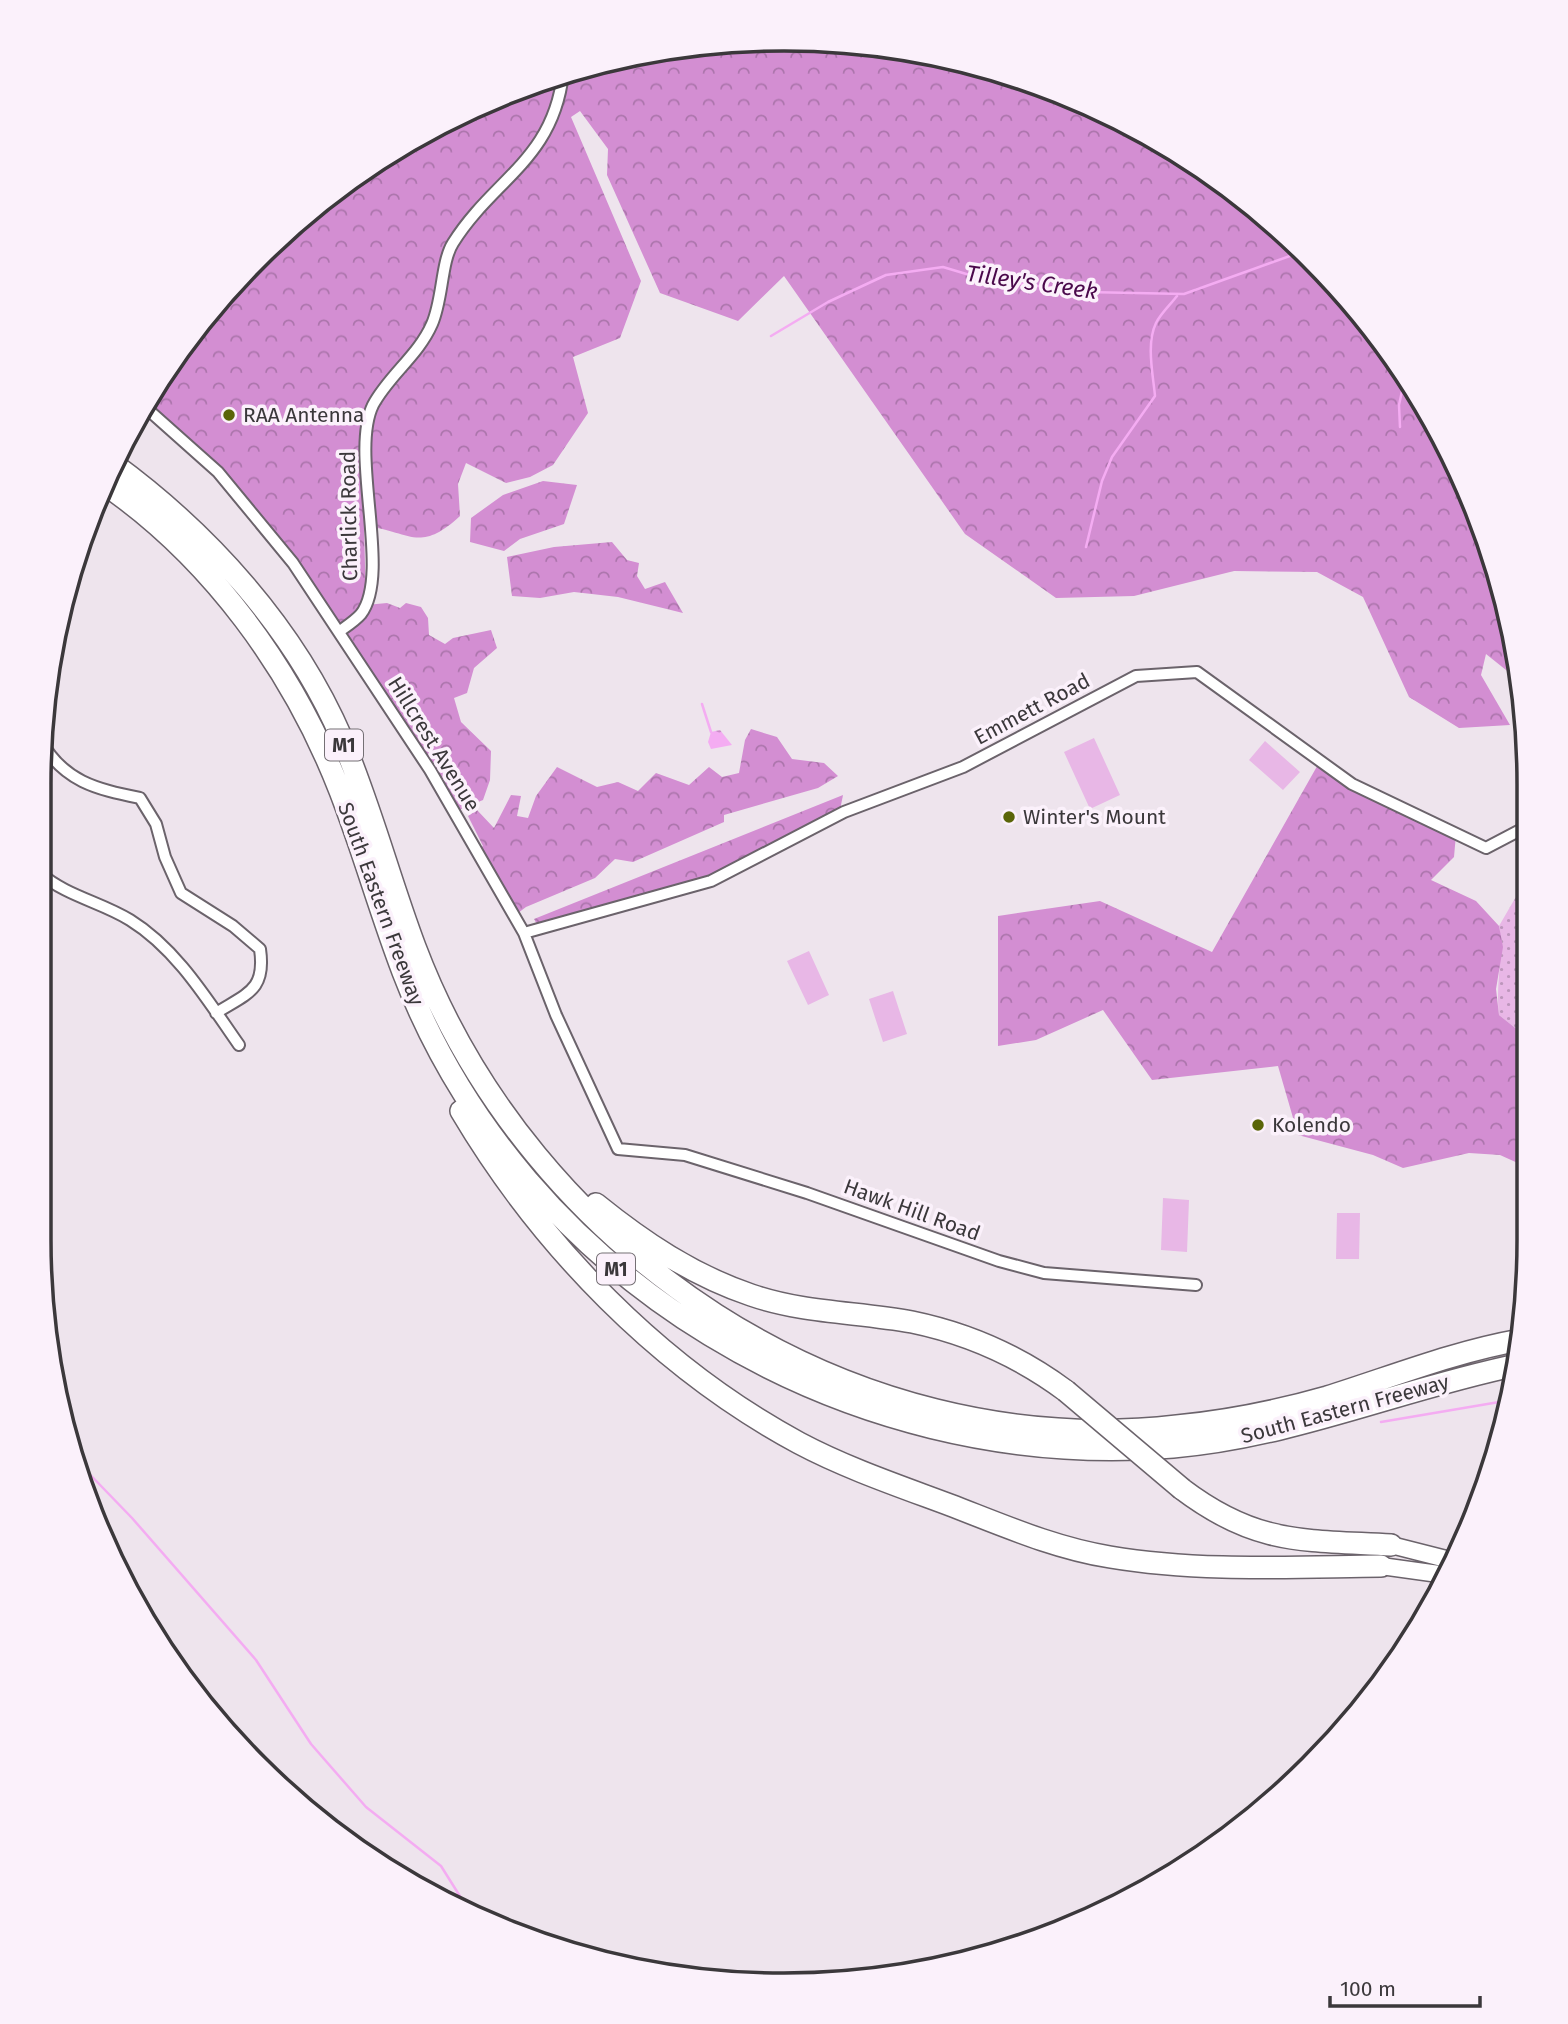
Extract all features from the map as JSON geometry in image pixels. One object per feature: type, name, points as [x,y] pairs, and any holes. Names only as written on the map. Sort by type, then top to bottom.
[{"type":"highway","name":"South Eastern Freeway","points":[[121,471],[180,518],[218,555],[279,631],[314,685],[340,733],[360,783],[434,994],[483,1086],[549,1173],[585,1212],[646,1266],[710,1313],[756,1340],[855,1385],[957,1415],[1022,1425],[1112,1431],[1224,1420],[1276,1411],[1446,1358],[1510,1342]]},
{"type":"highway","name":"South Eastern Freeway","points":[[113,490],[156,524],[233,604],[293,692],[340,791],[412,996],[464,1092],[501,1146],[561,1218],[601,1257],[699,1329],[792,1381],[872,1412],[962,1436],[1015,1445],[1120,1451],[1228,1440],[1281,1430],[1434,1385],[1506,1368]]},
{"type":"highway","points":[[340,791],[383,948],[403,1000],[476,1136],[522,1201],[587,1278],[651,1338],[730,1402],[824,1455],[1064,1546],[1144,1562],[1226,1567],[1381,1566]]},
{"type":"highway","name":"M1","points":[[483,1086],[593,1202],[654,1250],[752,1295],[805,1309],[910,1322],[985,1342],[1021,1360],[1066,1391],[1182,1489],[1224,1518],[1257,1531],[1290,1538],[1391,1545]]},
{"type":"main road","points":[[1391,1545],[1445,1558]]},
{"type":"main road","points":[[1381,1566],[1437,1574]]},
{"type":"street","name":"Charlick Road","points":[[341,631],[361,615],[371,584],[368,418],[387,383],[411,358],[431,326],[443,293],[450,248],[468,219],[515,175],[535,148],[554,114],[560,86]]},
{"type":"street","name":"Hillcrest Avenue","points":[[152,413],[218,472],[293,563],[341,631],[430,770],[524,933],[556,1015],[618,1149]]},
{"type":"street","name":"Emmett Road","points":[[524,933],[710,881],[844,812],[963,767],[1136,676],[1197,672],[1352,784],[1486,848],[1517,832]]},
{"type":"street","points":[[52,754],[71,778],[105,790],[141,798],[156,824],[165,857],[181,893],[233,926],[260,949],[263,971],[255,989],[216,1013]]},
{"type":"street","points":[[51,882],[129,920],[154,938],[186,971],[239,1045]]},
{"type":"street","name":"Hawk Hill Road","points":[[618,1149],[685,1155],[807,1193],[999,1261],[1044,1273],[1196,1285]]},
{"type":"shaded area","points":[[1094,738],[1120,795],[1090,809],[1064,752]]},
{"type":"shaded area","points":[[1265,741],[1300,772],[1283,790],[1249,760]]},
{"type":"shaded area","points":[[1517,895],[1517,1029],[1499,1015],[1499,926]]},
{"type":"shaded area","points":[[809,951],[829,995],[808,1005],[787,961]]},
{"type":"shaded area","points":[[893,991],[907,1034],[883,1042],[869,999]]},
{"type":"shaded area","points":[[1163,1198],[1189,1200],[1187,1252],[1161,1250]]},
{"type":"shaded area","points":[[1337,1213],[1360,1213],[1359,1259],[1336,1259]]},
{"type":"green space","points":[[736,52],[832,52],[927,65],[1020,90],[1108,126],[1151,149],[1230,202],[1302,266],[1335,301],[1366,338],[1419,417],[1461,503],[1492,594],[1508,672],[1486,654],[1481,675],[1510,725],[1459,728],[1409,697],[1363,597],[1317,572],[1234,571],[1134,596],[1056,598],[965,534],[784,276],[738,321],[660,293],[607,175],[608,149],[580,111],[571,117],[641,281],[620,338],[573,357],[588,413],[553,465],[530,477],[506,483],[466,463],[458,484],[460,516],[434,535],[413,537],[364,526],[366,605],[387,603],[400,608],[406,603],[421,607],[428,618],[429,635],[445,644],[453,638],[491,630],[497,648],[474,668],[467,693],[454,698],[461,722],[491,751],[490,780],[483,800],[454,812],[341,631],[218,472],[151,414],[202,338],[266,266],[338,202],[417,149],[460,126],[548,90],[594,76],[688,57]]},
{"type":"green space","points":[[543,481],[577,485],[564,524],[520,539],[504,551],[470,542],[471,518],[503,495]]},
{"type":"green space","points":[[612,542],[627,560],[639,563],[637,576],[645,589],[665,582],[683,613],[618,597],[574,592],[540,598],[512,596],[507,557],[554,547]]},
{"type":"green space","points":[[751,729],[777,737],[792,759],[824,763],[838,776],[818,788],[724,815],[724,822],[633,862],[615,859],[595,878],[526,907],[514,916],[476,850],[483,846],[468,816],[477,810],[494,828],[511,795],[521,796],[517,816],[528,818],[536,796],[557,767],[597,787],[618,782],[638,791],[656,773],[689,785],[709,767],[722,777],[739,773],[745,740]]},
{"type":"green space","points":[[1320,761],[1456,834],[1454,857],[1431,880],[1476,901],[1499,926],[1503,947],[1496,989],[1499,1015],[1517,1029],[1517,1163],[1500,1155],[1469,1153],[1403,1168],[1373,1155],[1298,1135],[1278,1066],[1152,1080],[1103,1010],[1036,1040],[998,1046],[998,916],[1100,901],[1212,952]]},
{"type":"green space","points":[[843,795],[839,815],[711,881],[539,928],[534,919]]},
{"type":"water","points":[[720,730],[732,745],[711,749],[708,742],[711,732]]},
{"type":"waterway","name":"Tilley's Creek","points":[[771,336],[828,302],[886,275],[943,267],[983,279],[1086,292],[1184,294],[1291,256]]},
{"type":"waterway","points":[[1086,547],[1102,481],[1112,457],[1155,396],[1151,340],[1156,323],[1177,296]]},
{"type":"waterway","points":[[1400,427],[1399,405],[1402,390]]},
{"type":"waterway","points":[[702,704],[711,732]]},
{"type":"waterway","points":[[1381,1422],[1499,1402]]},
{"type":"waterway","points":[[89,1474],[132,1518],[256,1660],[311,1744],[366,1807],[441,1866],[462,1899]]},
{"type":"place","name":"RAA Antenna","points":[[229,415]]},
{"type":"place","name":"Winter's Mount","points":[[1009,817]]},
{"type":"place","name":"Kolendo","points":[[1258,1125]]}]
